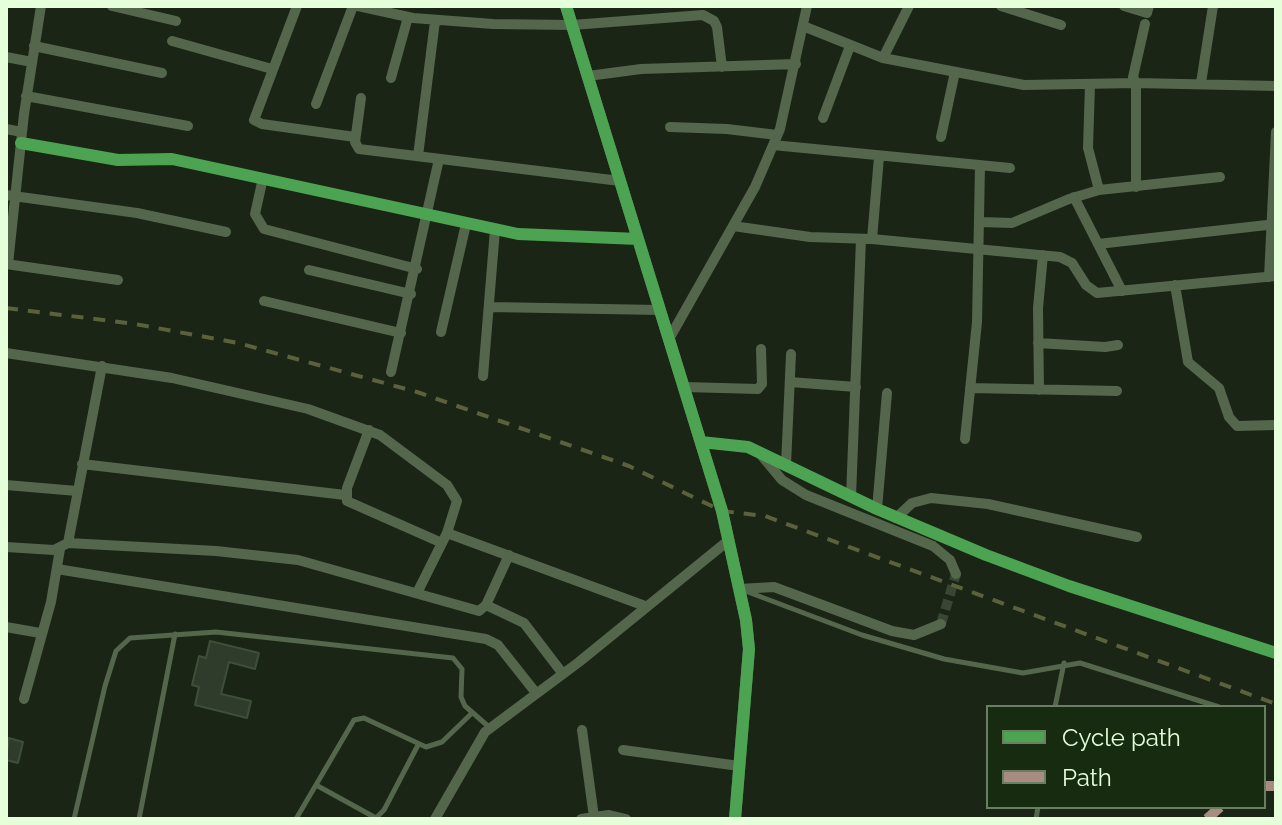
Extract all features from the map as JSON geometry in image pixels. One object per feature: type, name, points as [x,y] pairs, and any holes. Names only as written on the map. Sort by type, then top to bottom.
[{"type":"street","points":[[41,6],[10,196],[7,264],[118,280]]},
{"type":"street","points":[[112,6],[176,21]]},
{"type":"street","points":[[297,6],[254,115],[257,123],[355,137]]},
{"type":"street","points":[[316,104],[356,6],[394,10],[408,17],[435,21],[572,25],[687,15],[708,17],[717,27],[722,67]]},
{"type":"street","points":[[566,6],[729,540],[749,649],[735,819]]},
{"type":"street","points":[[669,339],[733,226],[775,140],[796,64],[807,6]]},
{"type":"street","points":[[883,58],[909,6]]},
{"type":"street","points":[[1001,6],[1061,25]]},
{"type":"street","points":[[1124,6],[1147,13],[1149,6]]},
{"type":"street","points":[[1201,83],[1212,12]]},
{"type":"street","points":[[391,78],[408,17]]},
{"type":"street","points":[[418,156],[435,21]]},
{"type":"street","points":[[1136,187],[1136,83],[1133,77],[1145,24]]},
{"type":"street","points":[[803,26],[883,58],[1024,85],[1201,83],[1276,86]]},
{"type":"street","points":[[172,41],[272,69]]},
{"type":"street","points":[[34,46],[162,73]]},
{"type":"street","points":[[823,118],[850,46]]},
{"type":"street","points":[[6,57],[32,62]]},
{"type":"street","points":[[588,76],[641,69],[796,64]]},
{"type":"street","points":[[941,137],[955,72]]},
{"type":"street","points":[[1090,84],[1088,148],[1099,190]]},
{"type":"street","points":[[26,96],[188,126]]},
{"type":"street","points":[[361,98],[355,137],[355,147],[359,149],[620,181]]},
{"type":"street","points":[[670,127],[727,129],[879,157],[1010,168]]},
{"type":"street","points":[[6,129],[21,137],[127,161],[172,159],[495,230],[544,238],[638,239]]},
{"type":"street","points":[[733,226],[810,237],[1043,255],[1072,263],[1091,291],[1122,291],[1272,276],[1276,132]]},
{"type":"street","points":[[851,497],[867,239],[879,157]]},
{"type":"street","points":[[391,372],[417,269],[439,159]]},
{"type":"street","points":[[965,439],[981,248],[980,166]]},
{"type":"street","points":[[980,222],[1012,223],[1099,190],[1220,177]]},
{"type":"street","points":[[263,178],[255,214],[264,229],[417,269]]},
{"type":"street","points":[[10,196],[137,213],[226,232]]},
{"type":"street","points":[[1074,197],[1122,291]]},
{"type":"street","points":[[441,332],[466,224]]},
{"type":"street","points":[[1098,244],[1273,224]]},
{"type":"street","points":[[483,376],[495,230]]},
{"type":"street","points":[[1039,390],[1043,255]]},
{"type":"street","points":[[309,270],[411,294]]},
{"type":"street","points":[[1175,285],[1188,362],[1219,388],[1229,417],[1237,426],[1276,425]]},
{"type":"street","points":[[264,301],[401,333]]},
{"type":"street","points":[[490,307],[660,310]]},
{"type":"street","points":[[1038,343],[1118,345]]},
{"type":"street","points":[[684,387],[758,389],[762,384],[761,349]]},
{"type":"street","points":[[6,353],[102,366],[308,409],[369,430],[400,447],[454,493],[457,507],[417,593]]},
{"type":"street","points":[[786,465],[791,354]]},
{"type":"street","points":[[24,699],[77,491],[102,366]]},
{"type":"street","points":[[790,382],[856,387]]},
{"type":"street","points":[[970,388],[1117,391]]},
{"type":"street","points":[[877,509],[887,393]]},
{"type":"street","points":[[345,495],[369,430]]},
{"type":"street","points":[[701,442],[727,443],[760,453],[896,518],[1069,586],[1276,653]]},
{"type":"street","points":[[760,453],[782,480],[806,495],[933,546],[950,560],[956,574]]},
{"type":"street","points":[[82,464],[345,495]]},
{"type":"street","points":[[6,485],[77,491]]},
{"type":"street","points":[[345,495],[351,505],[444,538],[509,555],[645,606]]},
{"type":"street","points":[[896,518],[912,503],[931,498],[988,504],[1137,537]]},
{"type":"street","points":[[435,819],[474,746],[490,728],[563,674],[729,540]]},
{"type":"street","points":[[6,547],[200,550],[298,560],[473,611],[486,605],[509,555]]},
{"type":"street","points":[[57,569],[486,639],[498,645],[536,693]]},
{"type":"street","points":[[739,589],[774,587],[892,631],[914,635],[941,624]]},
{"type":"street","points":[[486,605],[524,623],[563,674]]},
{"type":"street","points":[[6,627],[40,633]]},
{"type":"street","points":[[582,730],[594,817]]},
{"type":"street","points":[[623,750],[739,766]]},
{"type":"street","points":[[581,819],[618,815],[626,819]]},
{"type":"lane","points":[[739,589],[862,635],[981,668],[1023,673],[1064,663],[1080,663],[1213,705]]},
{"type":"lane","points":[[74,819],[116,651],[130,638],[216,632],[453,658],[462,669],[461,697],[471,714],[490,728]]},
{"type":"lane","points":[[139,819],[175,634]]},
{"type":"lane","points":[[1055,705],[1064,663]]},
{"type":"lane","points":[[296,819],[354,720],[364,718],[418,745],[442,742],[471,714]]},
{"type":"lane","points":[[316,785],[376,818],[384,810],[418,745]]},
{"type":"building","points":[[210,641],[259,653],[255,669],[229,662],[221,694],[251,701],[247,718],[195,705],[199,687],[192,685],[199,656],[206,658]]},
{"type":"building","points":[[9,738],[23,742],[18,763],[6,760]]},
{"type":"tunnel","points":[[941,624],[956,574]]},
{"type":"railway","points":[[6,308],[135,324],[238,343],[417,392],[629,466],[722,511],[765,516],[1276,704]]},
{"type":"marked path","points":[[1266,786],[1276,786]]},
{"type":"marked path","points":[[1207,819],[1218,809]]},
{"type":"cycle path","points":[[566,6],[722,511],[746,620],[749,649],[735,819]]},
{"type":"cycle path","points":[[21,143],[118,160],[172,159],[518,234],[638,239]]},
{"type":"cycle path","points":[[701,442],[748,447],[877,509],[986,555],[1069,586],[1276,653]]}]
